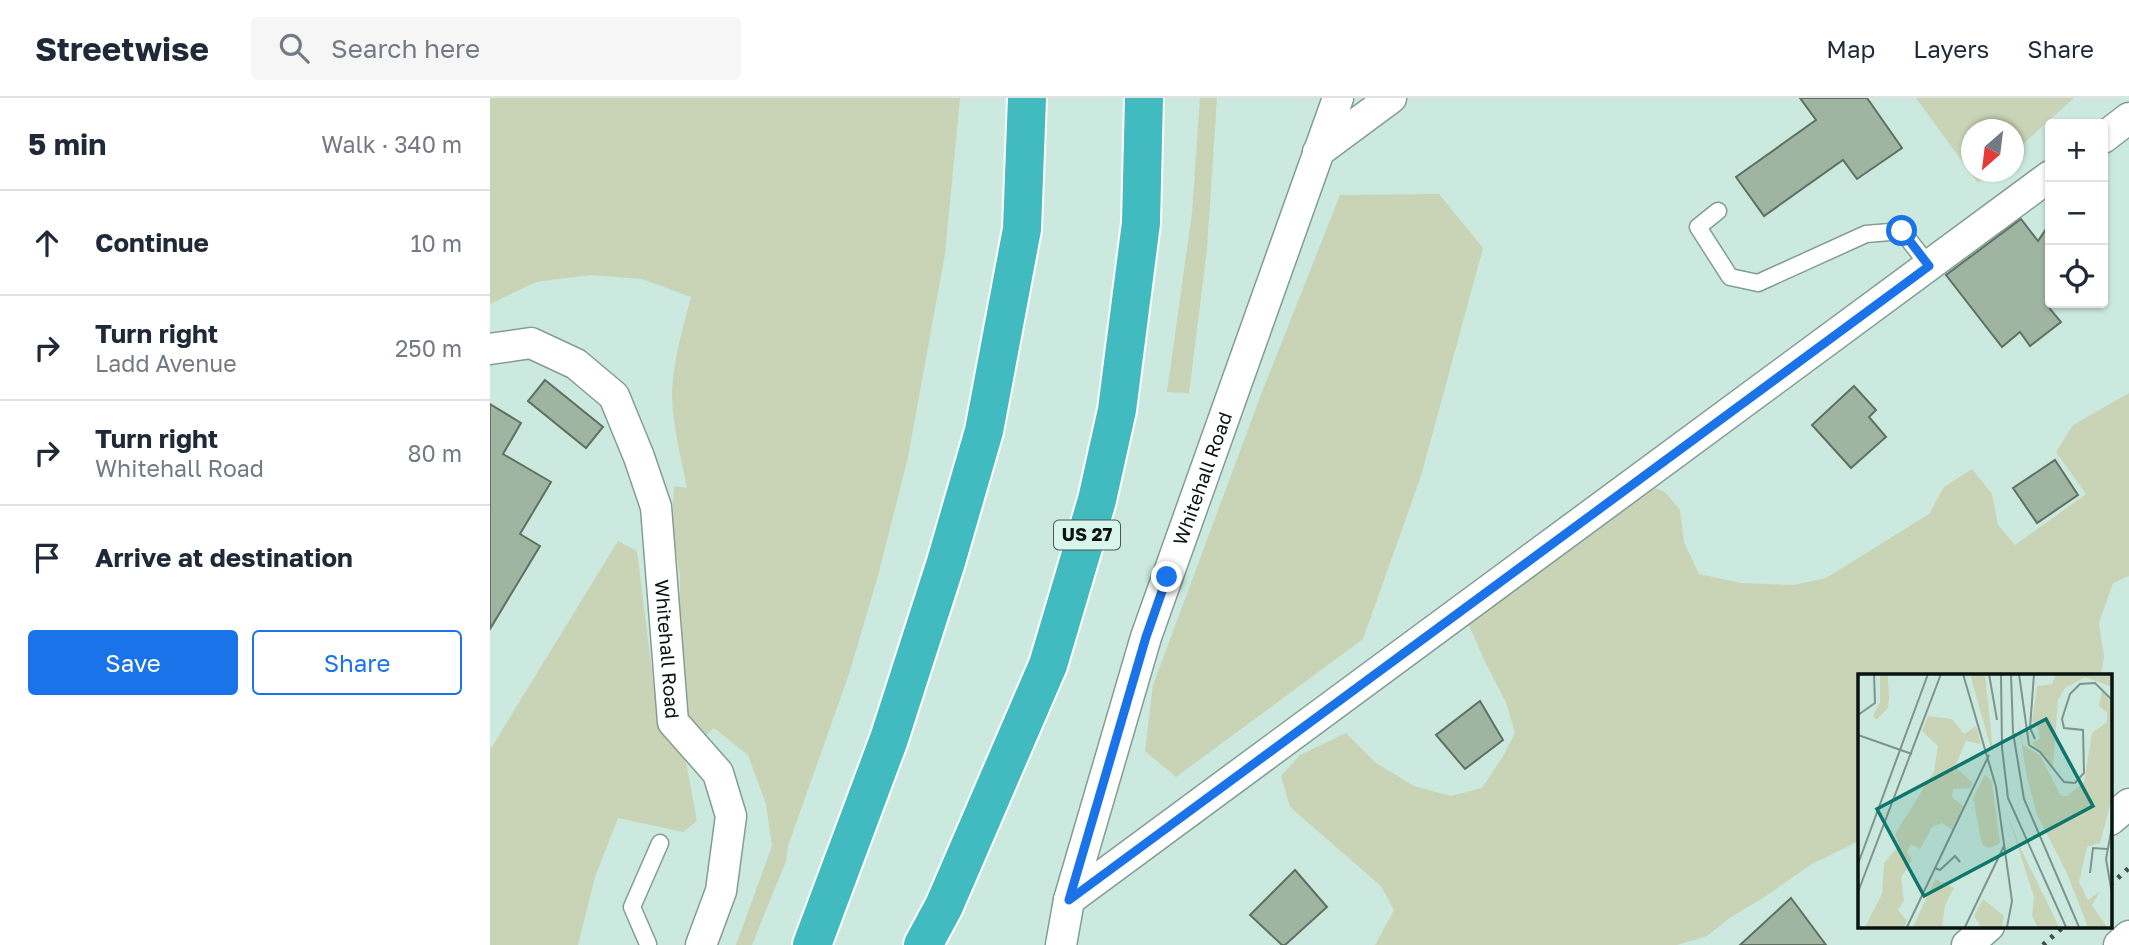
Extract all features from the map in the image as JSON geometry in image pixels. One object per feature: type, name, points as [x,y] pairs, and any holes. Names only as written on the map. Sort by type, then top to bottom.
[{"type":"highway","points":[[811,945],[889,739],[946,562],[984,430],[1022,229],[1027,98]]},
{"type":"highway","name":"US 27","points":[[923,945],[944,906],[1048,665],[1097,500],[1116,410],[1139,235],[1144,98]]},
{"type":"highway","points":[[930,945],[944,906]]},
{"type":"street","name":"Whitehall Road","points":[[1061,945],[1069,900],[1146,637],[1338,98]]},
{"type":"street","points":[[1318,152],[1391,98]]},
{"type":"street","points":[[2108,134],[2129,118]]},
{"type":"street","points":[[1069,900],[2045,180]]},
{"type":"street","name":"Whitehall Road","points":[[490,349],[531,343],[576,364],[614,397],[639,457],[656,507],[673,722],[718,773],[731,816],[721,891],[701,945]]},
{"type":"street","points":[[2112,818],[2129,804]]},
{"type":"street","points":[[1968,945],[1987,928]]},
{"type":"street","points":[[2119,945],[2129,936]]},
{"type":"lane","points":[[1718,211],[1698,228],[1730,277],[1758,283],[1867,234],[1902,231],[1929,266]]},
{"type":"lane","points":[[648,945],[632,907],[660,842]]},
{"type":"green space","points":[[490,98],[960,98],[945,254],[908,457],[878,576],[849,674],[788,846],[786,861],[752,945],[736,945],[772,846],[766,804],[748,755],[714,728],[705,736],[688,719],[682,699],[680,576],[672,525],[674,486],[687,488],[675,428],[672,392],[676,356],[691,297],[642,279],[590,275],[536,282],[490,304]]},
{"type":"green space","points":[[1200,98],[1217,98],[1207,249],[1189,393],[1167,392],[1192,213]]},
{"type":"green space","points":[[1916,98],[2074,98],[2051,119],[2045,119],[2045,124],[2024,143],[2024,119],[1961,119],[1961,160]]},
{"type":"green space","points":[[1439,194],[1483,248],[1421,476],[1363,639],[1176,777],[1145,751],[1153,685],[1262,392],[1340,195]]},
{"type":"green space","points":[[2129,393],[2129,576],[2113,583],[2099,623],[2104,657],[2101,674],[1858,674],[1858,841],[1812,864],[1707,936],[1677,945],[1375,945],[1394,910],[1381,886],[1290,807],[1281,776],[1300,755],[1346,733],[1376,763],[1414,786],[1451,796],[1482,788],[1515,733],[1506,702],[1468,623],[1646,485],[1665,492],[1680,510],[1684,542],[1699,574],[1741,583],[1793,585],[1826,578],[1929,514],[1944,487],[1972,469],[1992,494],[1998,525],[2015,545],[2086,494],[2056,452],[2073,425]]},
{"type":"green space","points":[[618,541],[637,551],[659,728],[686,762],[697,821],[683,832],[618,818],[595,877],[578,945],[490,945],[490,750]]},
{"type":"building","points":[[1800,98],[1867,98],[1902,148],[1857,179],[1843,160],[1764,216],[1736,177],[1816,120]]},
{"type":"building","points":[[2021,219],[2038,241],[2045,230],[2045,308],[2050,308],[2061,322],[2030,346],[2020,332],[2002,347],[1946,275]]},
{"type":"building","points":[[545,380],[603,427],[586,448],[528,401]]},
{"type":"building","points":[[1854,386],[1876,410],[1869,417],[1886,437],[1851,468],[1812,425]]},
{"type":"building","points":[[490,404],[521,423],[503,454],[551,482],[520,534],[540,546],[490,629]]},
{"type":"building","points":[[2055,460],[2078,495],[2037,523],[2013,488]]},
{"type":"building","points":[[1480,701],[1503,740],[1465,769],[1436,735]]},
{"type":"building","points":[[1295,870],[1327,907],[1282,945],[1250,915]]},
{"type":"building","points":[[1791,898],[1826,945],[1740,945]]},
{"type":"railway","points":[[2112,883],[2129,868]]},
{"type":"railway","points":[[2043,945],[2062,928]]},
{"type":"route","points":[[1167,577],[1146,637],[1069,900],[1929,266],[1902,231]]}]
